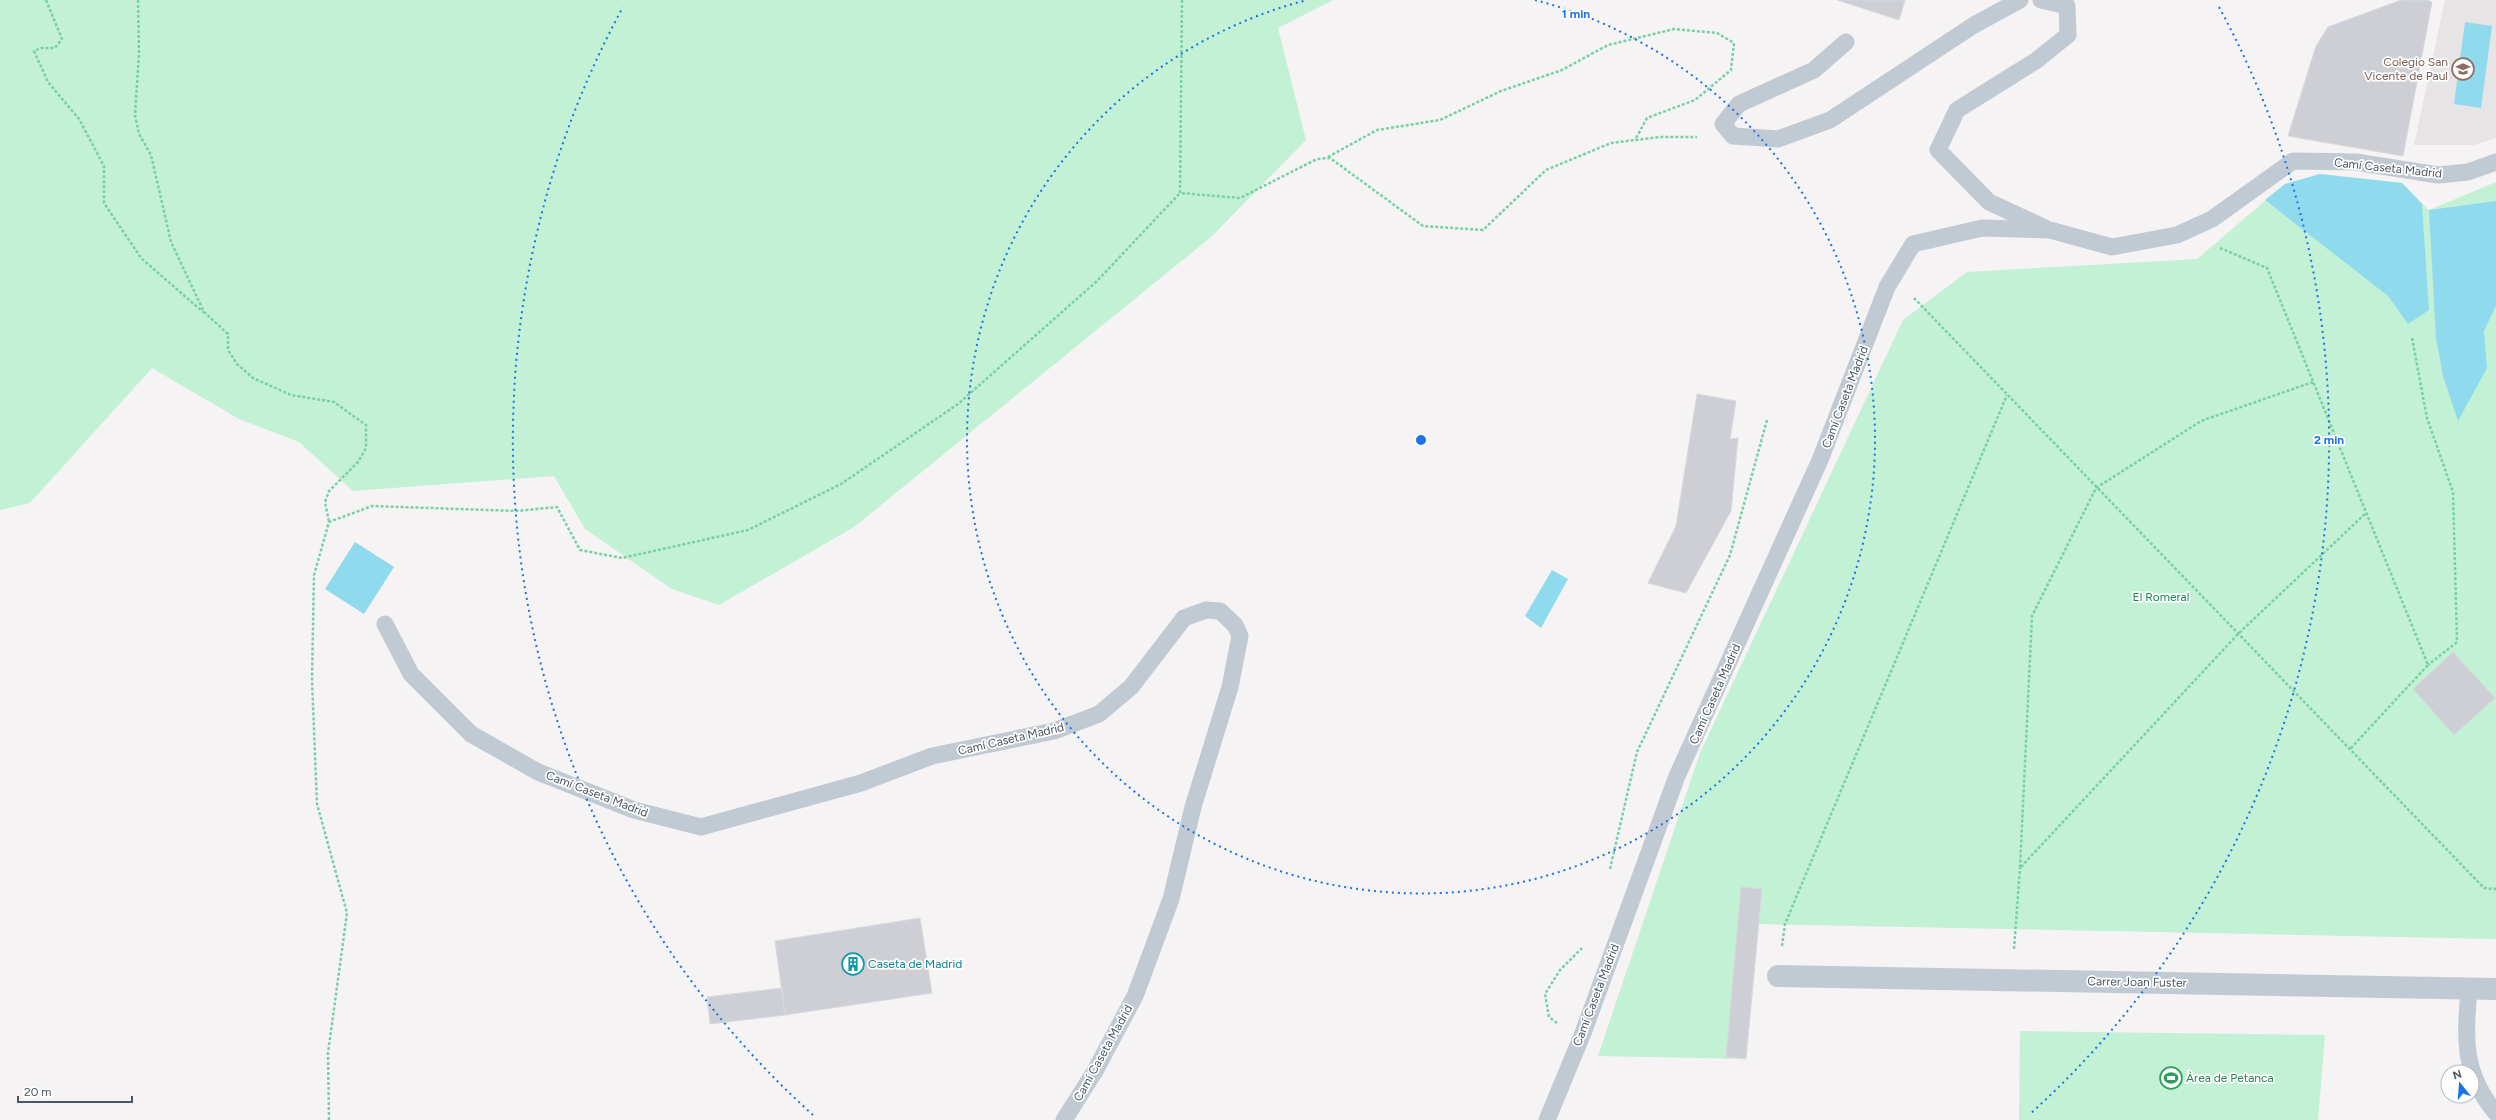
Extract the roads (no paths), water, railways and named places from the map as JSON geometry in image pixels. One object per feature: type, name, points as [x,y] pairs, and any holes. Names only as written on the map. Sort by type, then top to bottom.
[{"type":"street","name":"Carrer Joan Fuster","points":[[1778,976],[2012,979],[2496,989]]},
{"type":"lane","points":[[1846,42],[1814,70],[1739,104],[1723,124],[1733,136],[1778,139],[1830,120],[1974,25],[2020,0]]},
{"type":"lane","points":[[2041,0],[2068,6],[2068,35],[2037,60],[1957,110],[1938,150],[1990,202],[2050,230]]},
{"type":"lane","name":"Camí Caseta Madrid","points":[[1547,1120],[1581,1038],[1677,776],[1820,460],[1887,287],[1913,244],[1982,228],[2050,230],[2112,247],[2183,233],[2212,219],[2293,161],[2356,162],[2438,175],[2468,172],[2496,162]]},
{"type":"lane","name":"Camí Caseta Madrid","points":[[385,624],[411,674],[471,734],[538,772],[634,810],[701,827],[860,782],[932,756],[1054,731],[1099,714],[1131,687],[1184,618],[1206,610],[1220,611],[1235,624],[1240,636],[1230,688],[1193,807],[1171,898],[1135,996],[1095,1071],[1064,1120]]},
{"type":"lane","points":[[2469,988],[2466,1024],[2468,1061],[2482,1097],[2496,1113]]},
{"type":"water","points":[[2465,22],[2492,26],[2481,108],[2454,104]]},
{"type":"water","points":[[2320,174],[2402,183],[2422,204],[2429,310],[2408,324],[2388,296],[2265,200],[2285,184]]},
{"type":"water","points":[[2496,201],[2496,306],[2484,331],[2487,368],[2458,421],[2443,376],[2436,338],[2429,210]]},
{"type":"water","points":[[355,542],[394,567],[364,614],[325,589]]},
{"type":"water","points":[[1552,570],[1568,579],[1541,628],[1525,616]]},
{"type":"place","name":"Colegio San Vicente de Paul","points":[[2463,69]]},
{"type":"place","name":"Caseta de Madrid","points":[[853,964]]},
{"type":"place","name":"Àrea de Petanca","points":[[2171,1078]]},
{"type":"park label","name":"El Romeral","points":[[2161,597]]}]
